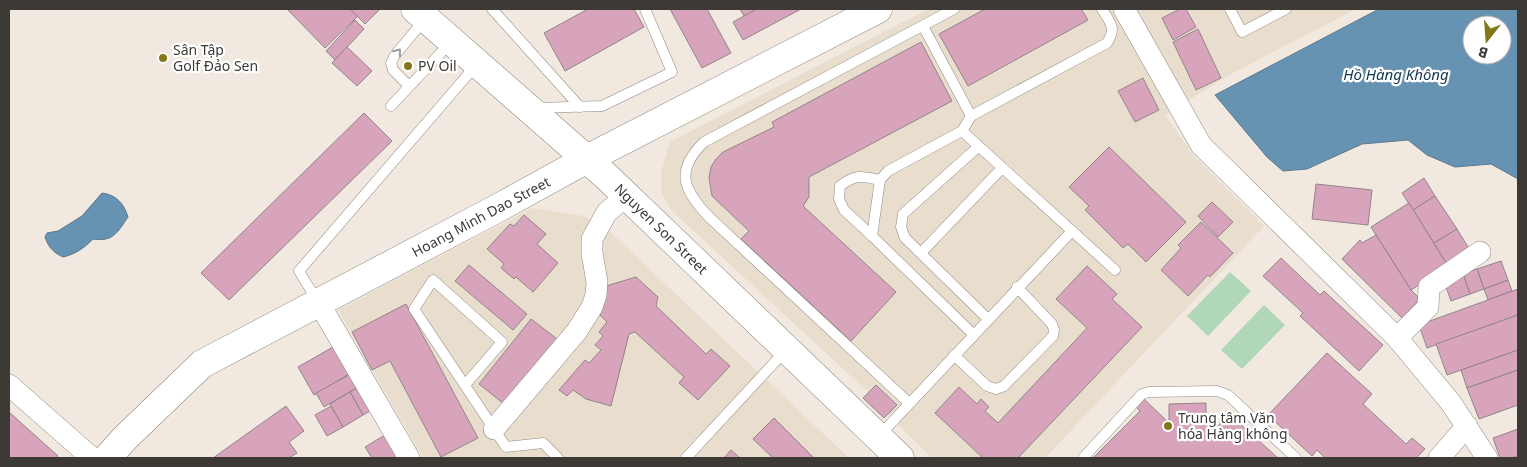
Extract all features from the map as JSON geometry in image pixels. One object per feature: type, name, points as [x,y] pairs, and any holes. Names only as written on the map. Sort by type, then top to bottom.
[{"type":"street","name":"Hoang Minh Dao Street","points":[[107,458],[125,438],[202,364],[587,159],[878,9]]},
{"type":"street","points":[[1124,9],[1201,145],[1397,338],[1451,403],[1487,458]]},
{"type":"street","name":"Nguyen Son Street","points":[[421,13],[627,196],[900,458]]},
{"type":"street","points":[[494,429],[577,331],[592,307],[596,295],[597,282],[592,252],[592,239],[606,212],[627,196]]},
{"type":"street","points":[[1397,338],[1428,307],[1429,287],[1480,252]]},
{"type":"street","points":[[318,303],[409,458]]},
{"type":"street","points":[[9,384],[92,458]]},
{"type":"street","points":[[1439,458],[1467,426]]},
{"type":"lane","points":[[492,9],[580,107]]},
{"type":"lane","points":[[528,108],[602,106],[672,72],[645,9]]},
{"type":"lane","points":[[909,403],[709,216],[687,190],[687,166],[694,152],[704,142],[954,9]]},
{"type":"lane","points":[[872,236],[880,180],[888,171],[962,132],[971,116],[1107,43],[1112,35],[1113,28],[1102,9]]},
{"type":"lane","points":[[1230,9],[1242,32],[1286,9]]},
{"type":"lane","points":[[409,86],[393,70],[391,63],[421,13]]},
{"type":"lane","points":[[923,26],[971,116]]},
{"type":"lane","points":[[391,106],[451,41]]},
{"type":"lane","points":[[318,303],[299,271],[478,64]]},
{"type":"lane","points":[[962,132],[1115,270]]},
{"type":"lane","points":[[978,147],[903,214],[901,227],[905,238],[988,319]]},
{"type":"lane","points":[[921,253],[1002,168]]},
{"type":"lane","points":[[880,180],[864,176],[850,178],[840,186],[838,199],[844,210],[973,334]]},
{"type":"lane","points":[[878,437],[1017,287],[1072,231]]},
{"type":"lane","points":[[465,385],[502,342],[433,280],[414,309],[506,447],[544,443],[558,458]]},
{"type":"lane","points":[[954,356],[987,386],[996,389],[1004,386],[1053,336],[1052,324],[1017,287]]},
{"type":"lane","points":[[686,458],[786,349]]},
{"type":"lane","points":[[1083,458],[1142,394],[1149,392],[1217,391],[1228,395],[1296,458]]},
{"type":"shaded area","points":[[928,9],[1356,9],[1233,73],[1165,115],[1194,156],[1264,226],[1045,458],[932,458],[888,415],[884,418],[863,398],[868,392],[671,210],[662,193],[661,173],[670,142]]},
{"type":"shaded area","points":[[532,208],[584,216],[604,226],[849,458],[423,458],[338,310]]},
{"type":"green space","points":[[1230,272],[1251,291],[1208,336],[1187,316]]},
{"type":"green space","points":[[1264,305],[1285,325],[1242,369],[1221,350]]},
{"type":"water","name":"Hồ Hàng Không","points":[[1379,9],[1518,9],[1518,179],[1491,164],[1455,167],[1427,155],[1408,140],[1362,144],[1307,169],[1283,171],[1267,157],[1215,95]]},
{"type":"water","points":[[102,193],[116,198],[122,204],[128,217],[117,232],[110,238],[93,239],[80,250],[68,256],[63,257],[54,252],[46,241],[47,233],[58,231],[82,216]]},
{"type":"building","points":[[287,9],[350,9],[358,16],[325,48]]},
{"type":"building","points":[[350,9],[380,9],[365,24]]},
{"type":"building","points":[[588,9],[634,9],[644,27],[565,71],[544,33]]},
{"type":"building","points":[[670,9],[707,9],[731,53],[702,68]]},
{"type":"building","points":[[740,9],[757,9],[744,16]]},
{"type":"building","points":[[757,9],[801,9],[743,40],[733,22]]},
{"type":"building","points":[[985,9],[1081,9],[1088,20],[968,86],[939,34]]},
{"type":"building","points":[[1180,9],[1186,9],[1196,27],[1173,40],[1162,18]]},
{"type":"building","points":[[355,20],[364,29],[335,60],[326,51]]},
{"type":"building","points":[[1198,29],[1221,78],[1196,90],[1173,42]]},
{"type":"building","points":[[921,42],[952,101],[809,177],[809,197],[803,206],[896,292],[851,341],[741,239],[749,231],[712,196],[709,178],[711,167],[723,152],[774,127],[772,122]]},
{"type":"building","points":[[347,47],[372,71],[357,86],[332,63]]},
{"type":"building","points":[[1143,78],[1159,110],[1135,122],[1118,91]]},
{"type":"building","points":[[364,113],[392,141],[229,300],[201,273]]},
{"type":"building","points":[[1109,147],[1186,222],[1146,262],[1128,244],[1123,248],[1085,210],[1089,206],[1069,187]]},
{"type":"building","points":[[1424,178],[1435,196],[1413,210],[1402,193]]},
{"type":"building","points":[[1316,184],[1372,190],[1368,225],[1312,219]]},
{"type":"building","points":[[1435,196],[1457,229],[1434,243],[1413,210]]},
{"type":"building","points":[[1212,202],[1233,222],[1218,237],[1198,216]]},
{"type":"building","points":[[1409,203],[1448,266],[1411,290],[1371,227]]},
{"type":"building","points":[[524,215],[546,234],[537,244],[558,263],[533,292],[516,277],[514,279],[501,268],[504,264],[487,249],[510,224],[514,226]]},
{"type":"building","points":[[1201,222],[1233,253],[1188,296],[1161,270],[1181,248],[1178,245]]},
{"type":"building","points":[[1457,229],[1471,252],[1448,266],[1434,243]]},
{"type":"building","points":[[1376,235],[1411,290],[1420,299],[1402,318],[1342,259],[1360,240],[1362,243]]},
{"type":"building","points":[[1281,258],[1320,295],[1324,291],[1383,345],[1359,371],[1300,316],[1303,313],[1263,276]]},
{"type":"building","points":[[1501,261],[1508,280],[1484,289],[1477,269]]},
{"type":"building","points":[[469,265],[527,314],[513,330],[455,281]]},
{"type":"building","points":[[1087,266],[1117,294],[1112,299],[1142,327],[1018,458],[983,458],[935,413],[959,387],[977,404],[981,399],[989,407],[985,411],[998,423],[1087,328],[1056,299]]},
{"type":"building","points":[[1477,269],[1484,289],[1470,294],[1463,274]]},
{"type":"building","points":[[1463,274],[1470,294],[1451,301],[1444,281]]},
{"type":"building","points":[[636,277],[658,297],[656,306],[706,354],[711,349],[730,366],[698,400],[679,383],[684,377],[635,332],[629,334],[611,406],[586,399],[573,390],[567,396],[559,390],[585,360],[589,363],[601,350],[595,345],[603,336],[599,332],[607,322],[600,315],[606,286]]},
{"type":"building","points":[[1508,280],[1512,291],[1488,300],[1484,289]]},
{"type":"building","points":[[1518,289],[1518,315],[1427,348],[1419,325]]},
{"type":"building","points":[[406,304],[478,438],[441,457],[390,361],[372,370],[352,332]]},
{"type":"building","points":[[1518,315],[1518,350],[1447,375],[1436,344]]},
{"type":"building","points":[[531,319],[557,339],[504,404],[479,384]]},
{"type":"building","points":[[333,347],[349,374],[314,395],[298,367]]},
{"type":"building","points":[[1518,350],[1518,370],[1467,388],[1461,370]]},
{"type":"building","points":[[1327,353],[1372,394],[1363,404],[1406,444],[1412,438],[1425,449],[1416,458],[1325,458],[1317,450],[1312,456],[1268,415]]},
{"type":"building","points":[[1518,370],[1518,405],[1479,419],[1467,388]]},
{"type":"building","points":[[356,371],[363,384],[324,407],[316,393]]},
{"type":"building","points":[[363,384],[377,407],[363,415],[350,392]]},
{"type":"building","points":[[876,385],[897,405],[884,418],[863,398]]},
{"type":"building","points":[[350,392],[363,415],[343,427],[330,404]]},
{"type":"building","name":"Trung tâm Văn hóa Hàng không","points":[[1144,399],[1169,423],[1169,404],[1206,403],[1206,422],[1215,429],[1229,414],[1278,458],[1093,458],[1140,411],[1136,407]]},
{"type":"building","points":[[286,406],[304,431],[289,442],[297,453],[289,458],[213,458]]},
{"type":"building","points":[[331,406],[343,427],[327,436],[315,415]]},
{"type":"building","points":[[9,412],[58,456],[56,458],[9,458]]},
{"type":"building","points":[[774,418],[814,458],[773,458],[753,439]]},
{"type":"building","points":[[1518,429],[1518,457],[1500,458],[1493,438]]},
{"type":"building","points":[[390,432],[406,458],[372,458],[365,447]]},
{"type":"building","points":[[731,450],[740,458],[724,458]]},
{"type":"place","name":"Sân Tập Golf Đảo Sen","points":[[163,58]]},
{"type":"place","name":"PV Oil","points":[[408,66]]},
{"type":"place","name":"Trung tâm Văn hóa Hàng không","points":[[1168,426]]}]
